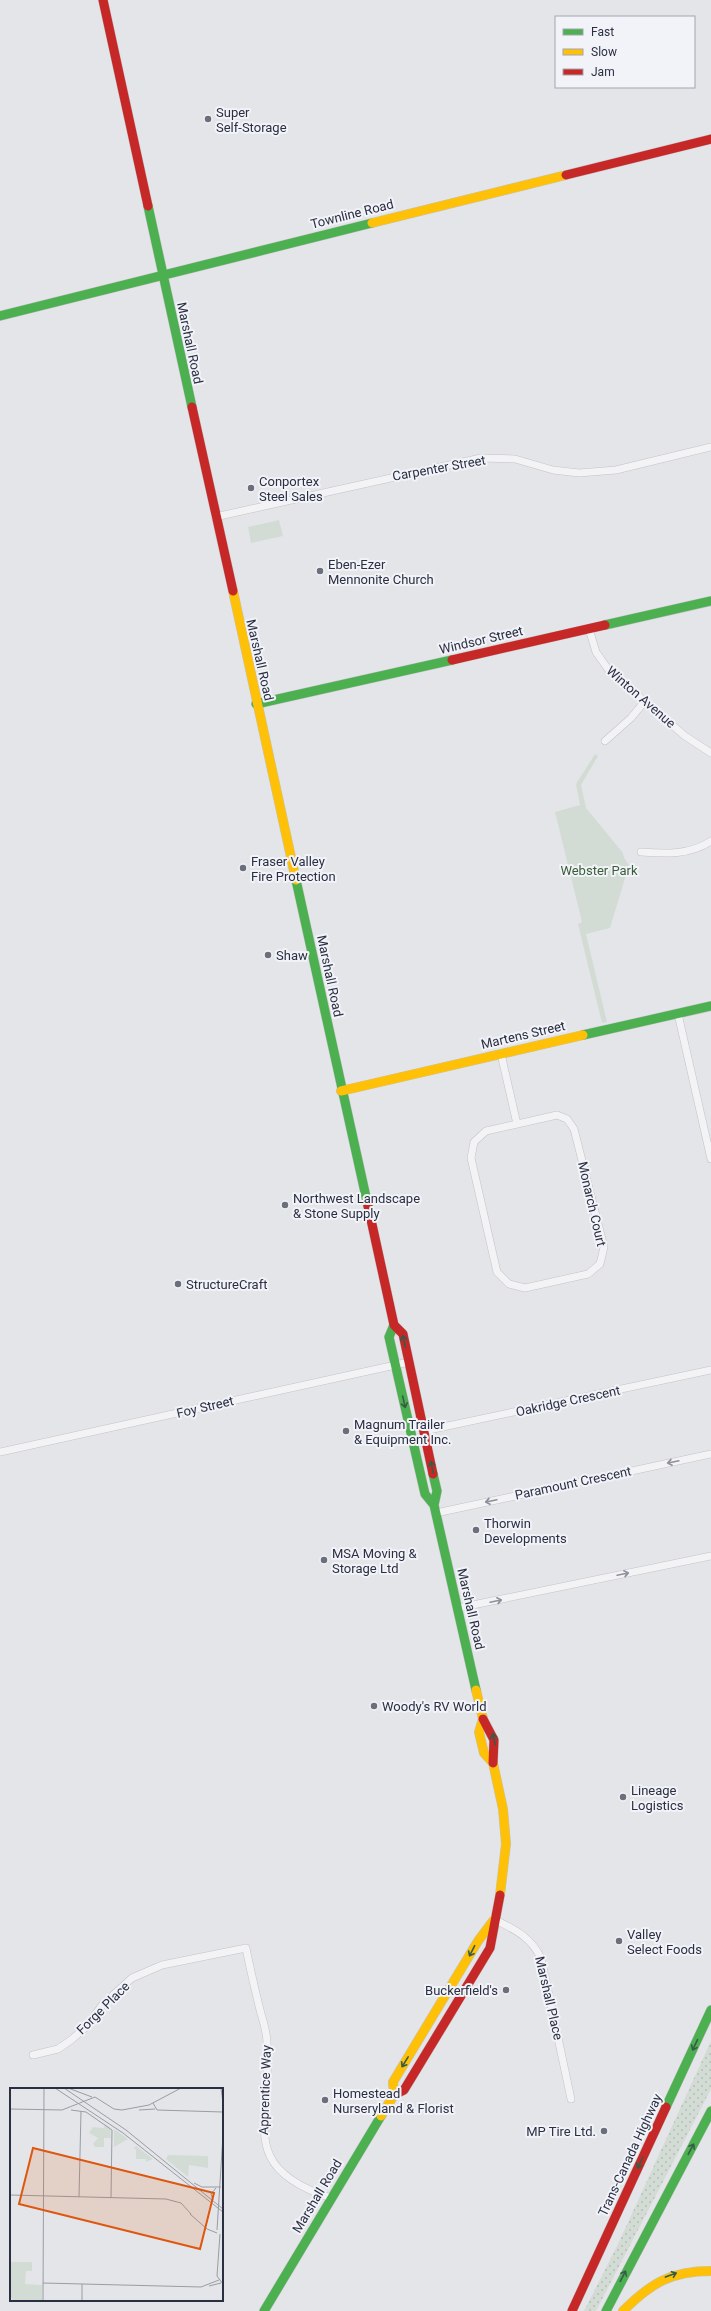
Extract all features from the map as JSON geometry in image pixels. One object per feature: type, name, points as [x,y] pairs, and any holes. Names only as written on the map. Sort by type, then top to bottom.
[{"type":"main road","name":"Marshall Road","points":[[102,0],[214,517],[308,934],[341,1091],[394,1325],[403,1334],[437,1491],[435,1509],[483,1719],[479,1732],[484,1753],[493,1763]]},
{"type":"main road","name":"Townline Road","points":[[0,316],[161,274],[711,139]]},
{"type":"main road","name":"Windsor Street","points":[[256,704],[711,601]]},
{"type":"main road","name":"Martens Street","points":[[341,1091],[711,1006]]},
{"type":"main road","name":"Marshall Road","points":[[394,1325],[389,1337],[425,1494],[435,1509]]},
{"type":"main road","name":"Marshall Road","points":[[264,2311],[394,2095],[404,2090],[440,2033],[490,1948],[494,1919],[504,1875],[506,1844],[503,1809],[493,1763],[497,1750],[492,1728],[483,1719]]},
{"type":"main road","name":"Marshall Road","points":[[394,2095],[393,2082],[465,1965],[478,1941],[494,1919]]},
{"type":"main road","points":[[440,2033],[435,2028],[451,2001],[465,1965]]},
{"type":"main road","name":"Trans-Canada Highway","points":[[572,2311],[711,2010]]},
{"type":"main road","points":[[606,2311],[711,2111]]},
{"type":"main road","points":[[623,2311],[656,2281],[675,2273],[692,2270],[711,2271]]},
{"type":"street","name":"Carpenter Street","points":[[214,517],[481,458],[514,460],[554,470],[579,473],[616,470],[711,447]]},
{"type":"street","name":"Winton Avenue","points":[[589,628],[596,652],[610,672],[685,736],[711,753]]},
{"type":"street","points":[[605,741],[631,718],[645,701]]},
{"type":"street","points":[[641,852],[670,855],[703,847],[711,841]]},
{"type":"street","points":[[678,1014],[711,1159]]},
{"type":"street","points":[[501,1054],[517,1124]]},
{"type":"street","name":"Monarch Court","points":[[556,1115],[567,1119],[574,1129],[604,1247],[600,1264],[588,1274],[525,1288],[509,1284],[497,1272],[471,1158],[474,1142],[486,1131],[517,1124],[556,1115]]},
{"type":"street","name":"Foy Street","points":[[0,1452],[409,1362]]},
{"type":"street","name":"Oakridge Crescent","points":[[424,1431],[711,1370]]},
{"type":"street","name":"Paramount Crescent","points":[[435,1509],[711,1454]]},
{"type":"street","points":[[458,1608],[711,1556]]},
{"type":"street","name":"Marshall Place","points":[[494,1919],[525,1936],[534,1944],[541,1958],[571,2099]]},
{"type":"street","name":"Forge Place","points":[[33,2055],[58,2049],[71,2040],[86,2027],[103,2004],[132,1978],[162,1965],[246,1948]]},
{"type":"street","name":"Apprentice Way","points":[[246,1948],[267,2040],[268,2061],[263,2122],[264,2141],[271,2160],[283,2175],[310,2191],[331,2198]]},
{"type":"green space","points":[[279,520],[283,536],[251,543],[248,527]]},
{"type":"green space","name":"Webster Park","points":[[595,754],[598,756],[581,785],[586,808],[623,853],[624,858],[629,865],[610,928],[586,934],[607,1022],[602,1023],[578,924],[582,922],[555,812],[580,805],[576,784]]},
{"type":"green space","points":[[711,2041],[711,2089],[596,2311],[584,2311],[619,2242]]},
{"type":"traffic: fast","points":[[148,206],[192,407]]},
{"type":"traffic: fast","points":[[0,316],[372,223]]},
{"type":"traffic: fast","points":[[605,625],[711,601]]},
{"type":"traffic: fast","points":[[256,704],[452,660]]},
{"type":"traffic: fast","points":[[296,880],[368,1206]]},
{"type":"traffic: fast","points":[[583,1035],[711,1006]]},
{"type":"traffic: fast","points":[[394,1325],[389,1337],[425,1494],[434,1505]]},
{"type":"traffic: fast","points":[[433,1474],[437,1491],[434,1505],[476,1690]]},
{"type":"traffic: fast","points":[[666,2107],[711,2010]]},
{"type":"traffic: fast","points":[[606,2311],[711,2111]]},
{"type":"traffic: fast","points":[[264,2311],[381,2116]]},
{"type":"traffic: slow","points":[[372,223],[566,175]]},
{"type":"traffic: slow","points":[[233,591],[296,880]]},
{"type":"traffic: slow","points":[[341,1091],[583,1035]]},
{"type":"traffic: slow","points":[[476,1690],[483,1719],[479,1732],[484,1753],[493,1763],[503,1809],[506,1844],[500,1895]]},
{"type":"traffic: slow","points":[[381,2116],[394,2095],[393,2082],[478,1941],[493,1921]]},
{"type":"traffic: slow","points":[[623,2311],[643,2293],[662,2280],[684,2273],[711,2271]]},
{"type":"traffic: jam","points":[[103,0],[148,206]]},
{"type":"traffic: jam","points":[[566,175],[711,139]]},
{"type":"traffic: jam","points":[[192,407],[233,591]]},
{"type":"traffic: jam","points":[[452,660],[605,625]]},
{"type":"traffic: jam","points":[[368,1206],[394,1325],[403,1334],[433,1474]]},
{"type":"traffic: jam","points":[[483,1719],[494,1740],[493,1763]]},
{"type":"traffic: jam","points":[[394,2095],[404,2090],[490,1948],[500,1895]]},
{"type":"traffic: jam","points":[[572,2311],[666,2107]]},
{"type":"place","name":"Super Self-Storage","points":[[208,119]]},
{"type":"place","name":"Conportex Steel Sales","points":[[251,488]]},
{"type":"place","name":"Eben-Ezer Mennonite Church","points":[[320,571]]},
{"type":"place","name":"Fraser Valley Fire Protection","points":[[243,868]]},
{"type":"place","name":"Shaw","points":[[268,955]]},
{"type":"place","name":"Northwest Landscape & Stone Supply","points":[[285,1205]]},
{"type":"place","name":"StructureCraft","points":[[178,1284]]},
{"type":"place","name":"Magnum Trailer & Equipment Inc.","points":[[346,1431]]},
{"type":"place","name":"Thorwin Developments","points":[[476,1530]]},
{"type":"place","name":"MSA Moving & Storage Ltd","points":[[324,1560]]},
{"type":"place","name":"Woody's RV World","points":[[374,1706]]},
{"type":"place","name":"Lineage Logistics","points":[[623,1797]]},
{"type":"place","name":"Valley Select Foods","points":[[619,1941]]},
{"type":"place","name":"Buckerfield's","points":[[506,1990]]},
{"type":"place","name":"Homestead Nurseryland & Florist","points":[[325,2100]]},
{"type":"place","name":"MP Tire Ltd.","points":[[604,2131]]}]
